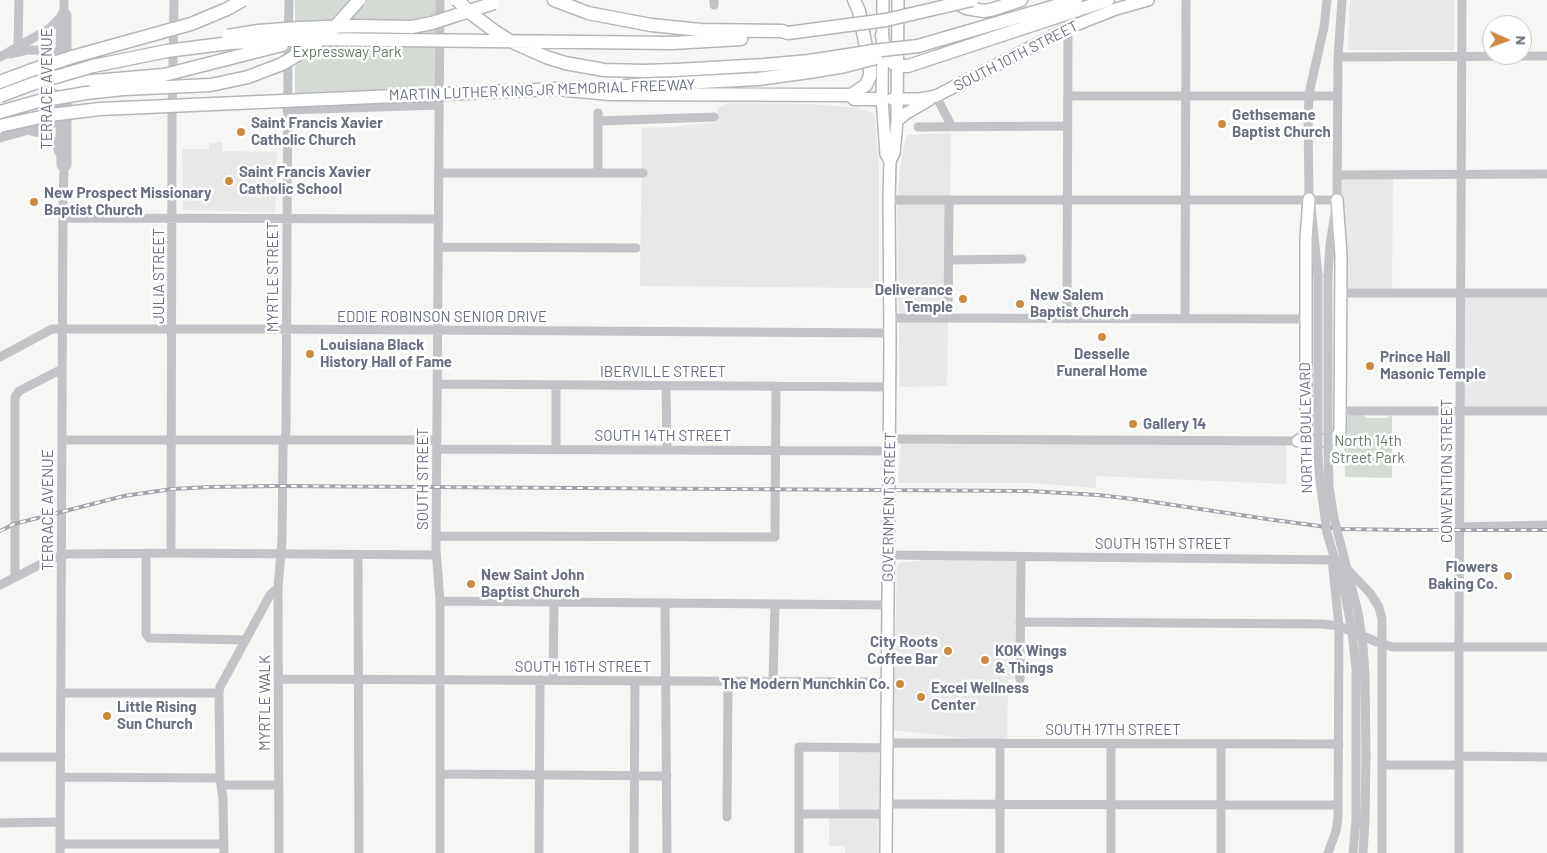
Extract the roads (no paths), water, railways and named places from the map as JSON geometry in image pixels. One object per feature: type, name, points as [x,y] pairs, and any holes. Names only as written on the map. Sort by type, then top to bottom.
[{"type":"highway","points":[[0,82],[72,57],[192,24],[243,0]]},
{"type":"highway","points":[[0,112],[39,101],[86,93],[123,89],[211,85],[248,77],[282,64],[310,47],[334,28],[360,0]]},
{"type":"highway","points":[[457,0],[473,16],[510,40],[546,57],[565,63],[604,70],[676,70],[809,61],[844,61]]},
{"type":"highway","points":[[554,0],[588,13],[632,22],[676,28],[784,33]]},
{"type":"highway","points":[[851,96],[866,85],[870,73],[870,63],[859,11],[854,0]]},
{"type":"highway","points":[[950,0],[966,8],[979,11],[1021,0]]},
{"type":"highway","name":"MARTIN LUTHER KING JR MEMORIAL FREEWAY","points":[[0,126],[58,114],[124,107],[558,89],[610,90],[758,79],[808,72],[844,61],[918,46],[1076,0]]},
{"type":"highway","points":[[882,35],[886,56],[891,62],[898,66],[908,66],[1108,0]]},
{"type":"highway","points":[[179,49],[230,43],[293,39],[672,43],[784,33],[886,20],[967,1]]},
{"type":"highway","points":[[0,96],[32,84],[93,66],[179,49],[223,37],[258,31],[321,27],[418,26],[499,2]]},
{"type":"highway","points":[[63,84],[182,71],[283,44],[293,39]]},
{"type":"highway","points":[[610,90],[729,96],[785,94],[882,99]]},
{"type":"main road","name":"GOVERNMENT STREET","points":[[883,0],[882,99],[886,154],[890,161]]},
{"type":"main road","name":"GOVERNMENT STREET","points":[[886,853],[890,451],[889,200],[890,161],[894,153],[898,99],[898,0]]},
{"type":"main road","name":"SOUTH 10TH STREET","points":[[882,99],[934,97],[1068,28],[1116,9],[1148,0]]},
{"type":"main road","points":[[897,121],[906,113],[934,97]]},
{"type":"main road","points":[[1298,441],[1304,437],[1306,429],[1306,238],[1309,199]]},
{"type":"main road","points":[[1298,441],[1313,442],[1334,439],[1340,430],[1341,255],[1337,200]]},
{"type":"street","points":[[18,45],[19,0]]},
{"type":"street","name":"TERRACE AVENUE","points":[[60,848],[62,329],[64,168],[66,165],[63,84],[59,54],[64,0]]},
{"type":"street","name":"JULIA STREET","points":[[171,553],[174,0]]},
{"type":"street","name":"MYRTLE STREET","points":[[281,554],[284,440],[286,432],[289,0]]},
{"type":"street","name":"SOUTH STREET","points":[[440,0],[436,536],[440,601],[440,853]]},
{"type":"street","points":[[1185,319],[1186,0]]},
{"type":"street","name":"NORTH BOULEVARD","points":[[1327,0],[1324,27],[1309,96],[1308,125],[1309,199],[1318,276],[1318,456],[1320,488],[1327,533],[1345,594],[1353,637],[1366,812],[1363,853]]},
{"type":"street","name":"NORTH BOULEVARD","points":[[1342,0],[1338,57],[1337,200],[1328,274],[1328,444],[1329,487],[1335,525],[1354,594],[1362,638],[1365,676],[1353,853]]},
{"type":"street","name":"CONVENTION STREET","points":[[1459,853],[1462,0]]},
{"type":"street","points":[[1,56],[49,29],[63,13]]},
{"type":"street","name":"TERRACE AVENUE","points":[[63,13],[67,14],[67,62],[63,84]]},
{"type":"street","points":[[1067,319],[1068,28]]},
{"type":"street","points":[[1,56],[28,50],[46,50],[59,54],[67,62]]},
{"type":"street","points":[[1338,57],[1547,56]]},
{"type":"street","points":[[1068,96],[1338,96]]},
{"type":"street","points":[[934,97],[952,127]]},
{"type":"street","points":[[288,110],[439,106]]},
{"type":"street","points":[[598,172],[598,117],[714,117]]},
{"type":"street","points":[[0,138],[63,121]]},
{"type":"street","name":"TERRACE AVENUE","points":[[63,121],[60,155],[61,165],[64,168]]},
{"type":"street","points":[[918,126],[1067,126]]},
{"type":"street","points":[[29,130],[40,132],[50,137],[60,155]]},
{"type":"street","points":[[439,172],[643,173]]},
{"type":"street","points":[[1338,175],[1547,174]]},
{"type":"street","points":[[889,200],[1337,200]]},
{"type":"street","points":[[948,318],[949,200]]},
{"type":"street","points":[[63,218],[438,219]]},
{"type":"street","points":[[438,247],[636,248]]},
{"type":"street","points":[[949,260],[1022,259]]},
{"type":"street","points":[[1341,292],[1547,293]]},
{"type":"street","points":[[890,318],[1306,319]]},
{"type":"street","name":"EDDIE ROBINSON SENIOR DRIVE","points":[[0,357],[52,329],[890,333]]},
{"type":"street","points":[[15,576],[15,397],[19,391],[62,369]]},
{"type":"street","name":"IBERVILLE STREET","points":[[437,384],[890,387]]},
{"type":"street","points":[[556,385],[556,449]]},
{"type":"street","points":[[666,386],[667,450]]},
{"type":"street","points":[[436,536],[775,537],[776,386]]},
{"type":"street","points":[[1341,411],[1547,411]]},
{"type":"street","points":[[890,439],[1298,441]]},
{"type":"street","name":"SOUTH 14TH STREET","points":[[62,440],[284,440],[556,449],[890,451]]},
{"type":"street","points":[[1460,527],[1547,526]]},
{"type":"street","points":[[146,553],[146,634],[148,638],[245,640]]},
{"type":"street","points":[[0,585],[53,558],[69,554],[436,555]]},
{"type":"street","name":"MYRTLE WALK","points":[[279,853],[278,588],[281,554]]},
{"type":"street","points":[[358,554],[359,853]]},
{"type":"street","name":"SOUTH 15TH STREET","points":[[888,555],[1332,558]]},
{"type":"street","points":[[1020,679],[1021,557]]},
{"type":"street","points":[[1332,558],[1348,570],[1370,593],[1379,607],[1382,619],[1382,853]]},
{"type":"street","points":[[1328,853],[1338,824],[1339,626],[1332,558]]},
{"type":"street","points":[[60,848],[224,848],[220,688],[270,595],[278,588]]},
{"type":"street","points":[[440,601],[888,605]]},
{"type":"street","points":[[553,680],[554,603]]},
{"type":"street","points":[[665,603],[667,853]]},
{"type":"street","points":[[774,681],[775,604]]},
{"type":"street","points":[[1361,635],[1375,631],[1382,619]]},
{"type":"street","points":[[1020,622],[1322,624],[1339,626],[1382,644],[1397,647],[1547,646]]},
{"type":"street","name":"SOUTH 16TH STREET","points":[[278,679],[887,682]]},
{"type":"street","points":[[539,853],[540,680]]},
{"type":"street","points":[[634,853],[635,680]]},
{"type":"street","points":[[727,816],[728,682]]},
{"type":"street","points":[[61,692],[219,694]]},
{"type":"street","points":[[1000,743],[1000,853]]},
{"type":"street","name":"SOUTH 17TH STREET","points":[[799,814],[799,748],[1000,743],[1339,744]]},
{"type":"street","points":[[1111,744],[1111,853]]},
{"type":"street","points":[[1221,744],[1221,853]]},
{"type":"street","points":[[0,757],[61,757]]},
{"type":"street","points":[[1383,765],[1547,757]]},
{"type":"street","points":[[440,774],[667,776]]},
{"type":"street","points":[[61,777],[221,781],[278,785]]},
{"type":"street","points":[[798,853],[799,814],[1000,804],[1338,805]]},
{"type":"street","points":[[0,823],[60,822]]},
{"type":"railway","points":[[0,531],[14,524],[124,496],[172,489],[277,486],[1029,491],[1133,499],[1341,529],[1547,530]]},
{"type":"place","name":"Gethsemane Baptist Church","points":[[1222,124]]},
{"type":"place","name":"Saint Francis Xavier Catholic Church","points":[[241,132]]},
{"type":"place","name":"Saint Francis Xavier Catholic School","points":[[229,181]]},
{"type":"place","name":"New Prospect Missionary Baptist Church","points":[[34,202]]},
{"type":"place","name":"Deliverance Temple","points":[[963,299]]},
{"type":"place","name":"New Salem Baptist Church","points":[[1020,304]]},
{"type":"place","name":"Desselle Funeral Home","points":[[1102,337]]},
{"type":"place","name":"Louisiana Black History Hall of Fame","points":[[310,354]]},
{"type":"place","name":"Prince Hall Masonic Temple","points":[[1370,366]]},
{"type":"place","name":"Gallery 14","points":[[1133,424]]},
{"type":"place","name":"Flowers Baking Co.","points":[[1508,576]]},
{"type":"place","name":"New Saint John Baptist Church","points":[[471,584]]},
{"type":"place","name":"City Roots Coffee Bar","points":[[948,651]]},
{"type":"place","name":"KOK Wings & Things","points":[[985,660]]},
{"type":"place","name":"The Modern Munchkin Co.","points":[[900,684]]},
{"type":"place","name":"Excel Wellness Center","points":[[921,697]]},
{"type":"place","name":"Little Rising Sun Church","points":[[107,716]]},
{"type":"park label","name":"Expressway Park","points":[[347,52]]},
{"type":"park label","name":"North 14th Street Park","points":[[1368,450]]}]
